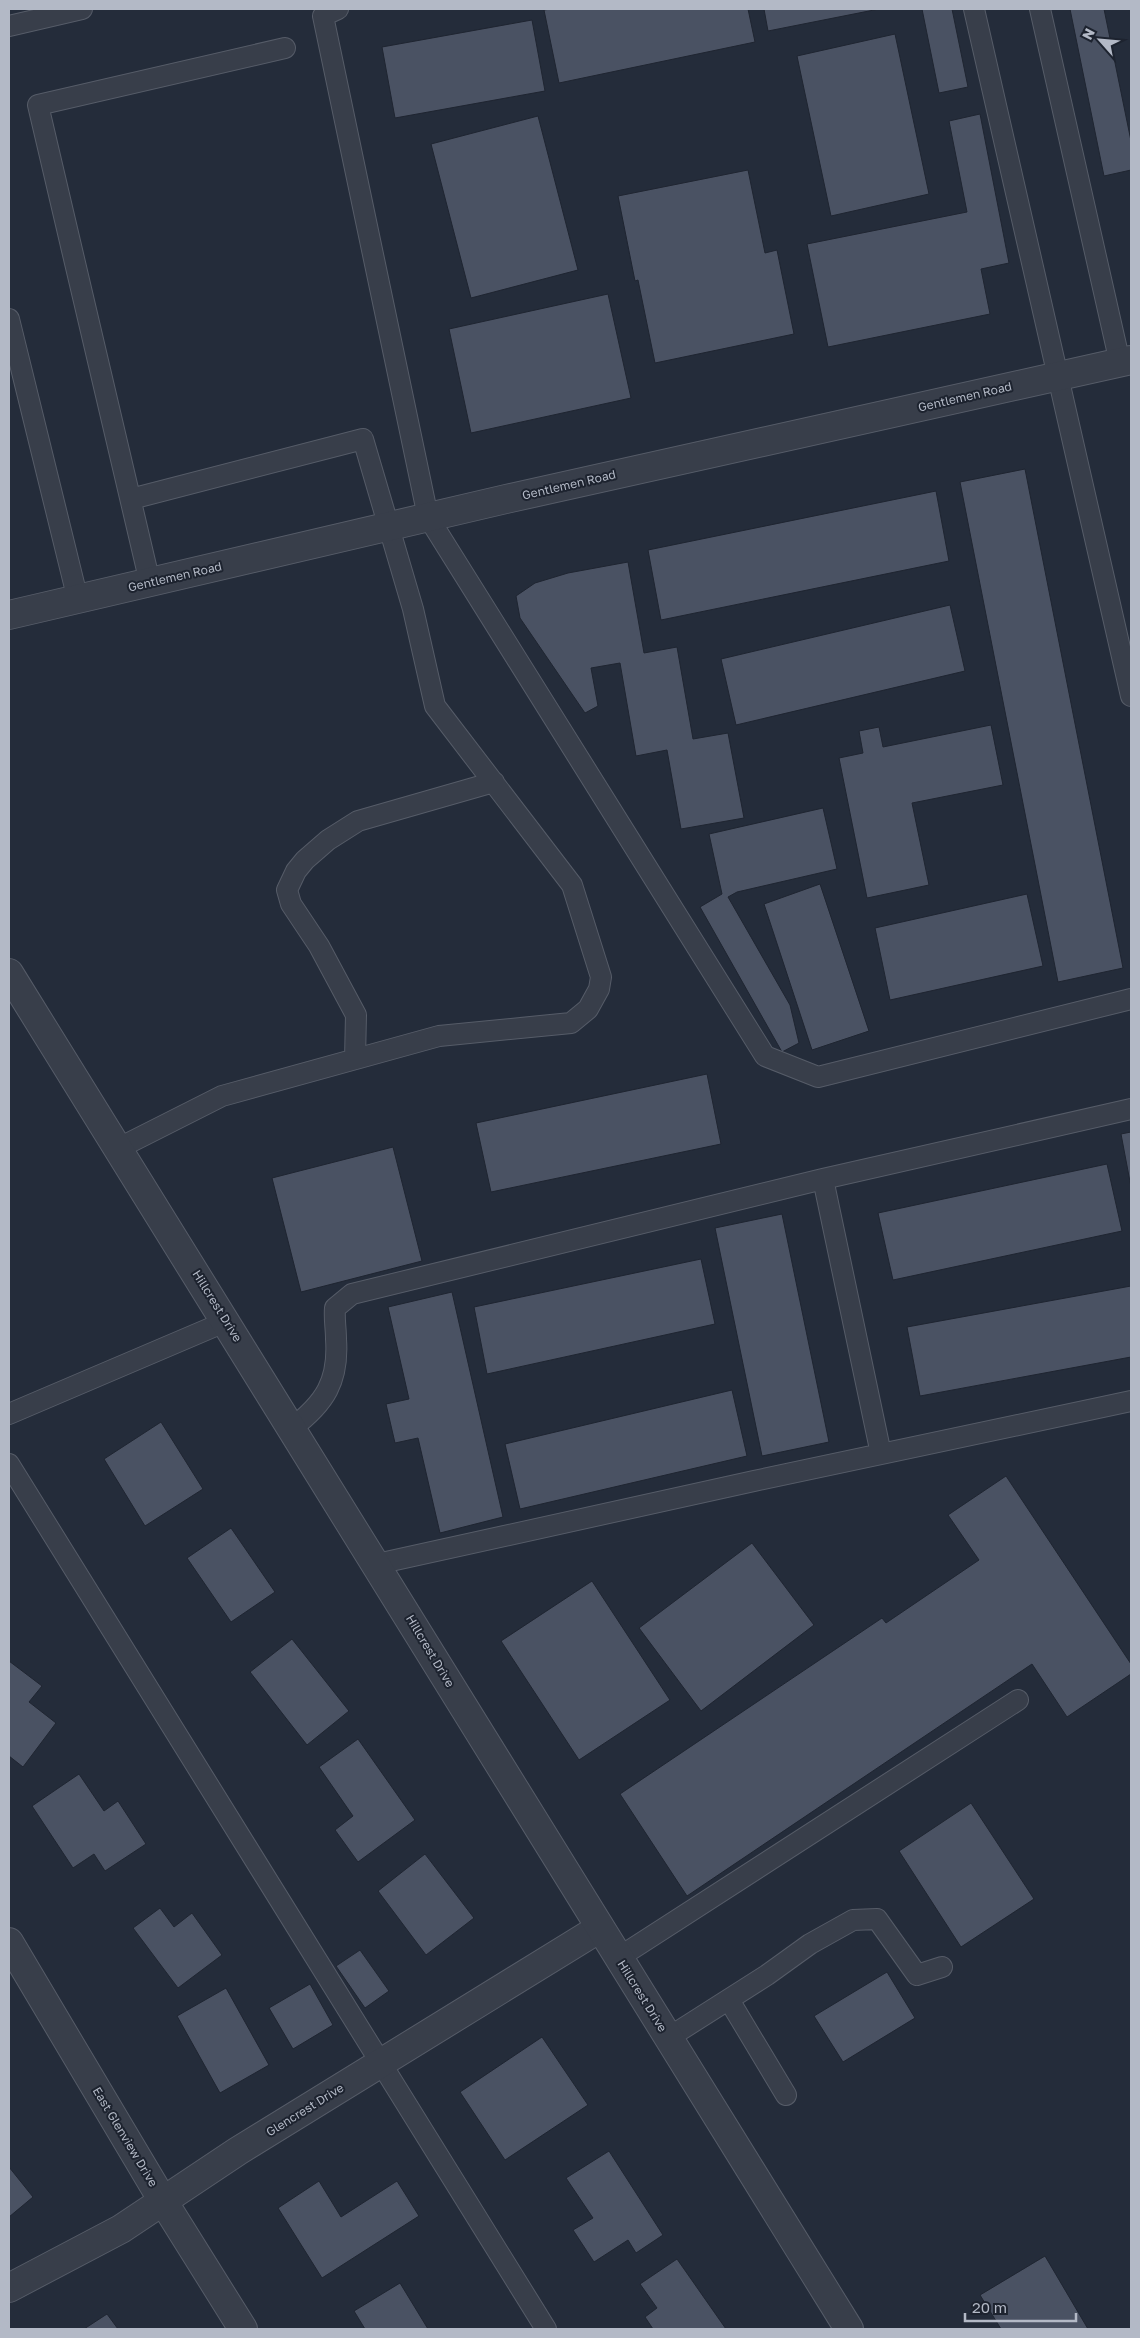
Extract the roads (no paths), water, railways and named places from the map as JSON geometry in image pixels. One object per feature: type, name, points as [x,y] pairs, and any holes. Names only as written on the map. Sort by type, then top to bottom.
[{"type":"street","name":"Gentlemen Road","points":[[9,615],[428,517],[1126,362]]},
{"type":"street","name":"Hillcrest Drive","points":[[9,972],[227,1321],[618,1958],[849,2329]]},
{"type":"street","name":"Glencrest Drive","points":[[9,2288],[121,2229],[238,2151],[600,1928]]},
{"type":"street","name":"East Glenview Drive","points":[[9,1942],[163,2201],[243,2329]]},
{"type":"lane","points":[[9,26],[82,9]]},
{"type":"lane","points":[[338,9],[323,16],[428,517],[765,1056],[818,1077],[1131,999]]},
{"type":"lane","points":[[974,9],[1131,696]]},
{"type":"lane","points":[[1040,9],[1126,362]]},
{"type":"lane","points":[[150,583],[38,105],[285,48]]},
{"type":"lane","points":[[9,319],[78,600]]},
{"type":"lane","points":[[119,1148],[222,1096],[354,1059],[439,1036],[570,1024],[588,1009],[599,989],[601,977],[572,885],[435,706],[413,609],[363,439],[131,499]]},
{"type":"lane","points":[[354,1059],[356,1015],[319,946],[291,904],[287,890],[296,871],[305,860],[328,840],[358,822],[494,782]]},
{"type":"lane","points":[[292,1428],[308,1416],[330,1389],[336,1365],[335,1308],[352,1294],[823,1179],[1131,1109]]},
{"type":"lane","points":[[823,1179],[881,1454]]},
{"type":"lane","points":[[9,1414],[227,1321]]},
{"type":"lane","points":[[377,1564],[1131,1401]]},
{"type":"lane","points":[[9,1464],[546,2329]]},
{"type":"lane","points":[[618,1958],[1018,1700]]},
{"type":"lane","points":[[668,2038],[729,2000],[810,1944],[853,1920],[877,1919],[917,1975],[942,1967]]},
{"type":"lane","points":[[729,2000],[786,2095]]}]
